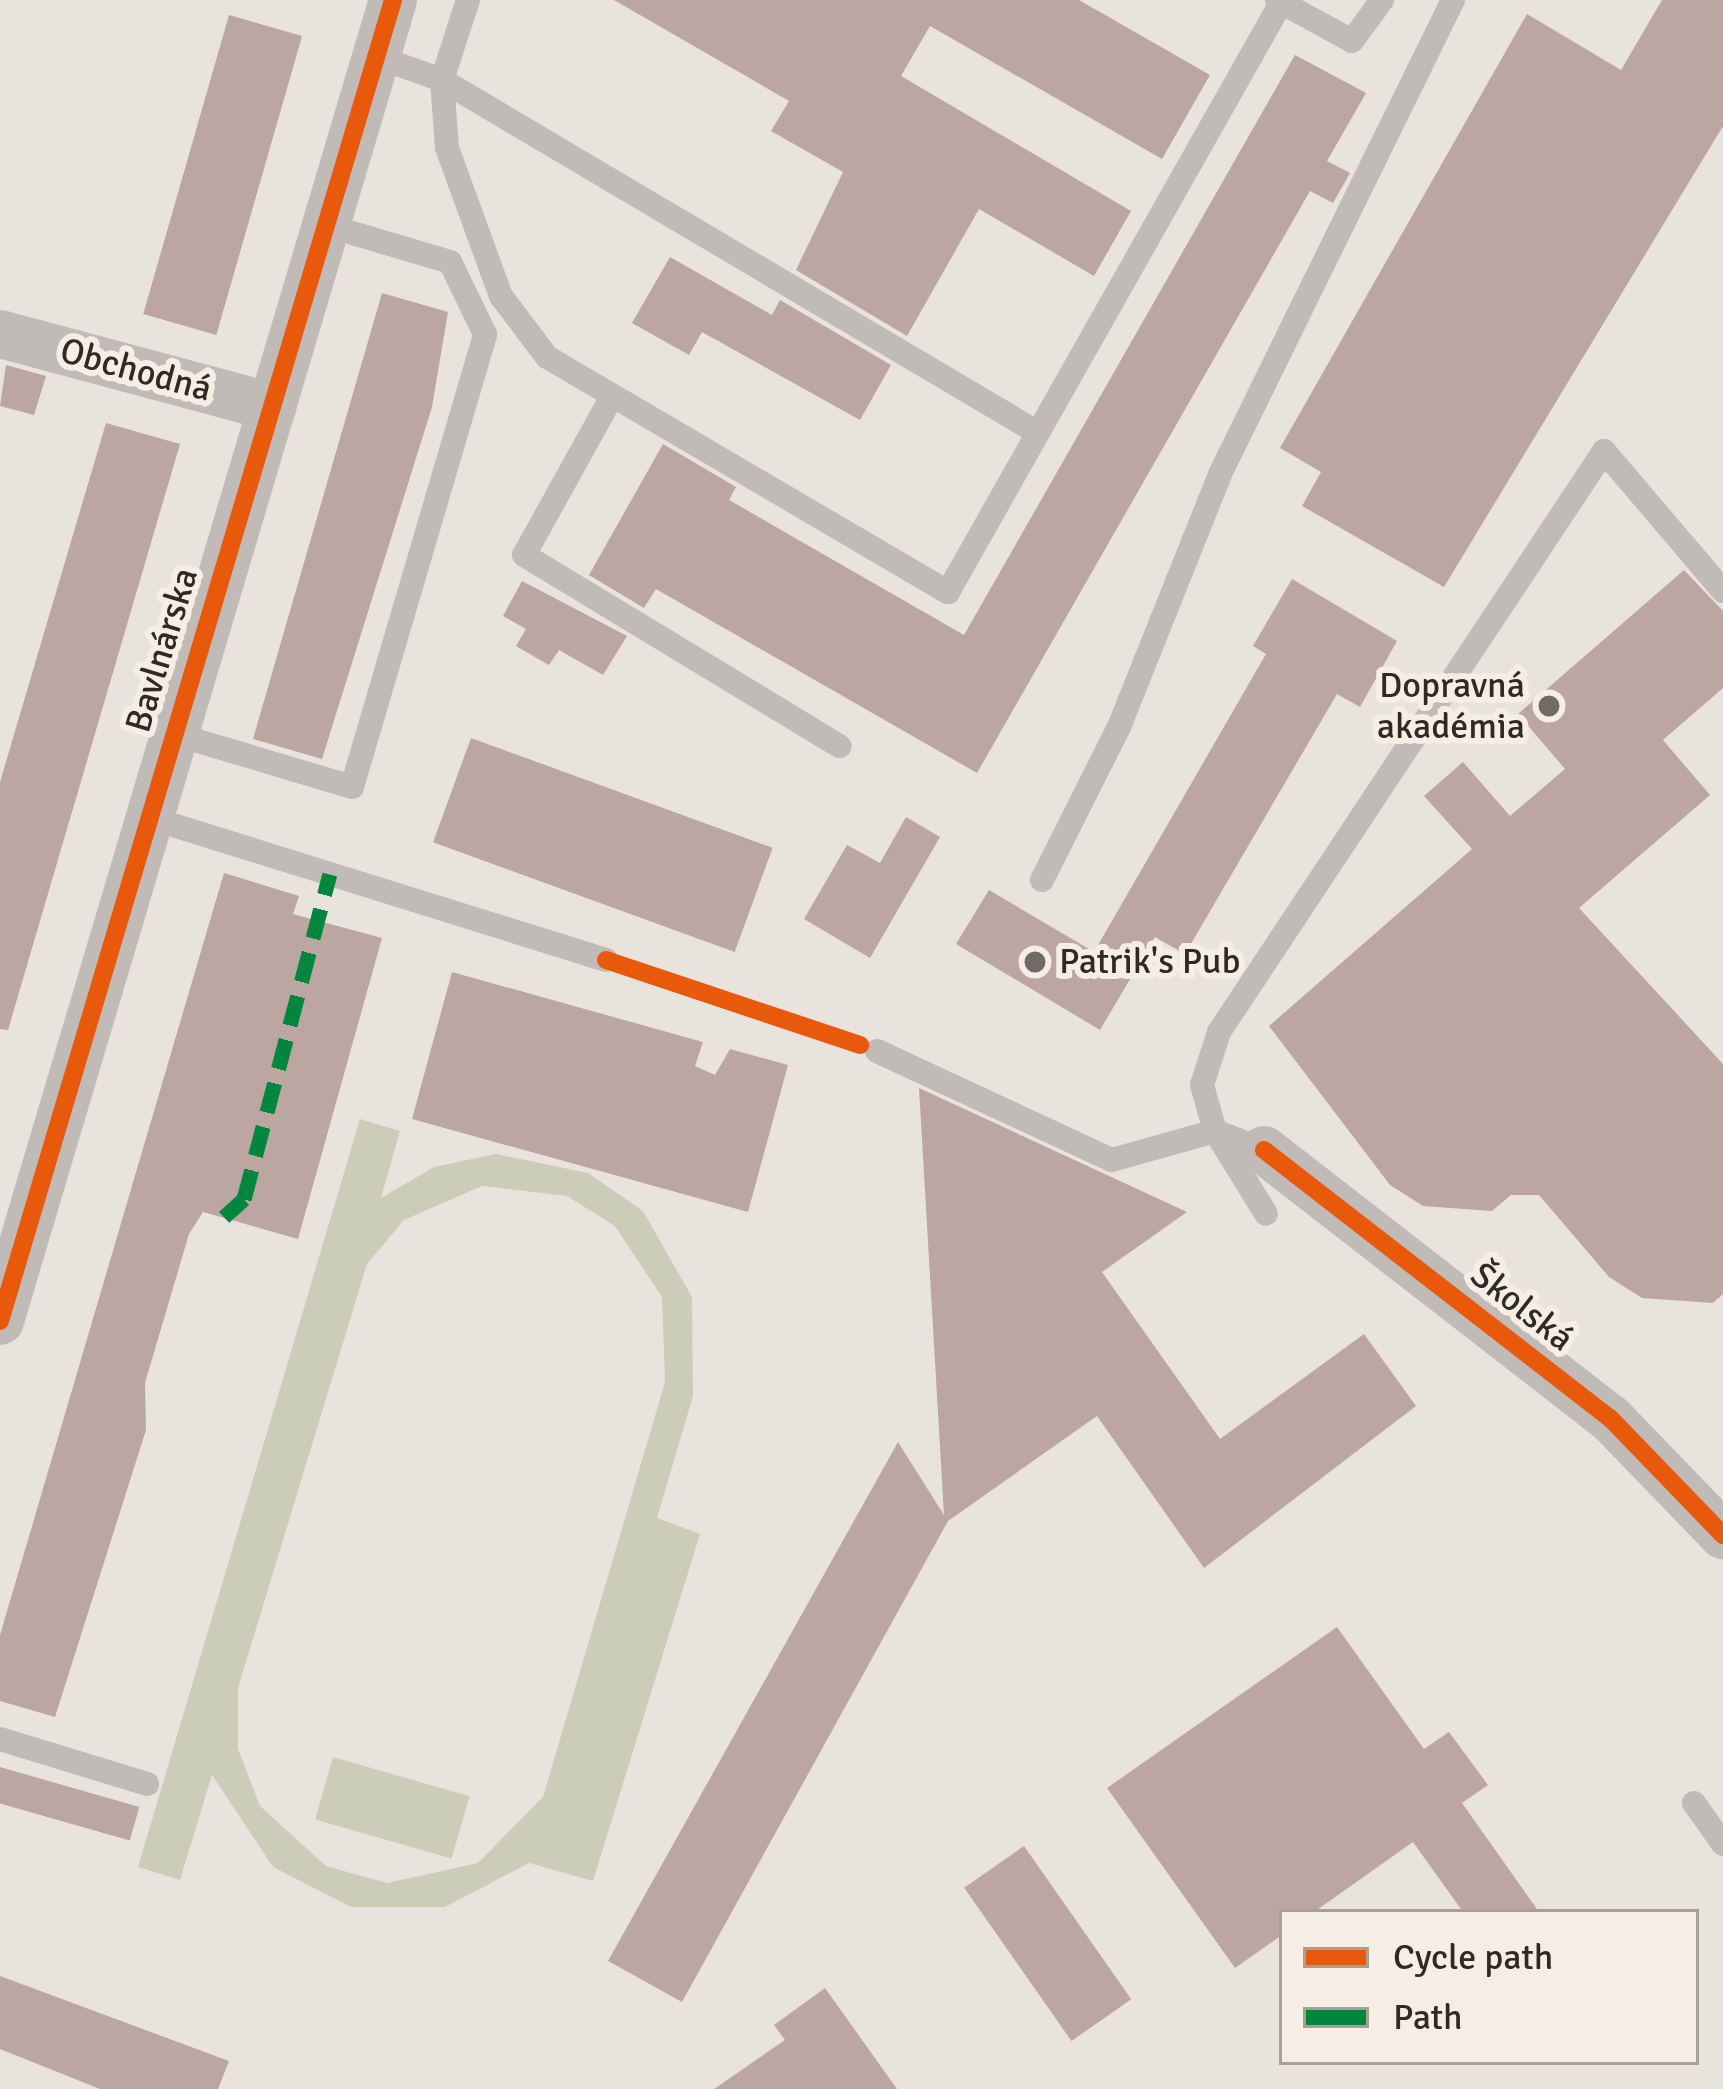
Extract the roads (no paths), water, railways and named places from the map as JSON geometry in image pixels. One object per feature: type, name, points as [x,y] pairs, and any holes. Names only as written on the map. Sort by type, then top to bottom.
[{"type":"street","name":"Bavlnárska","points":[[0,1321],[145,816],[393,0]]},
{"type":"street","name":"Obchodná","points":[[0,334],[272,407]]},
{"type":"street","name":"Školská","points":[[1264,1150],[1610,1418],[1722,1530]]},
{"type":"lane","points":[[468,0],[442,80],[447,148],[501,296],[547,357],[610,400],[948,592],[1033,430],[1279,1],[1352,41],[1382,0]]},
{"type":"lane","points":[[1042,880],[1119,727],[1220,474],[1453,0]]},
{"type":"lane","points":[[375,56],[442,80],[1033,430]]},
{"type":"lane","points":[[171,733],[352,788],[484,334],[450,262],[326,225]]},
{"type":"lane","points":[[610,400],[524,555],[840,746]]},
{"type":"lane","points":[[1266,1214],[1215,1131],[1202,1085],[1219,1032],[1604,451],[1723,591]]},
{"type":"lane","points":[[145,816],[606,960]]},
{"type":"lane","points":[[878,1052],[1112,1160],[1215,1131],[1264,1150]]},
{"type":"lane","points":[[0,1739],[146,1784]]},
{"type":"lane","points":[[1694,1803],[1723,1844]]},
{"type":"place","name":"Dopravná akadémia","points":[[1549,706]]},
{"type":"place","name":"Patrik's Pub","points":[[1035,962]]}]
